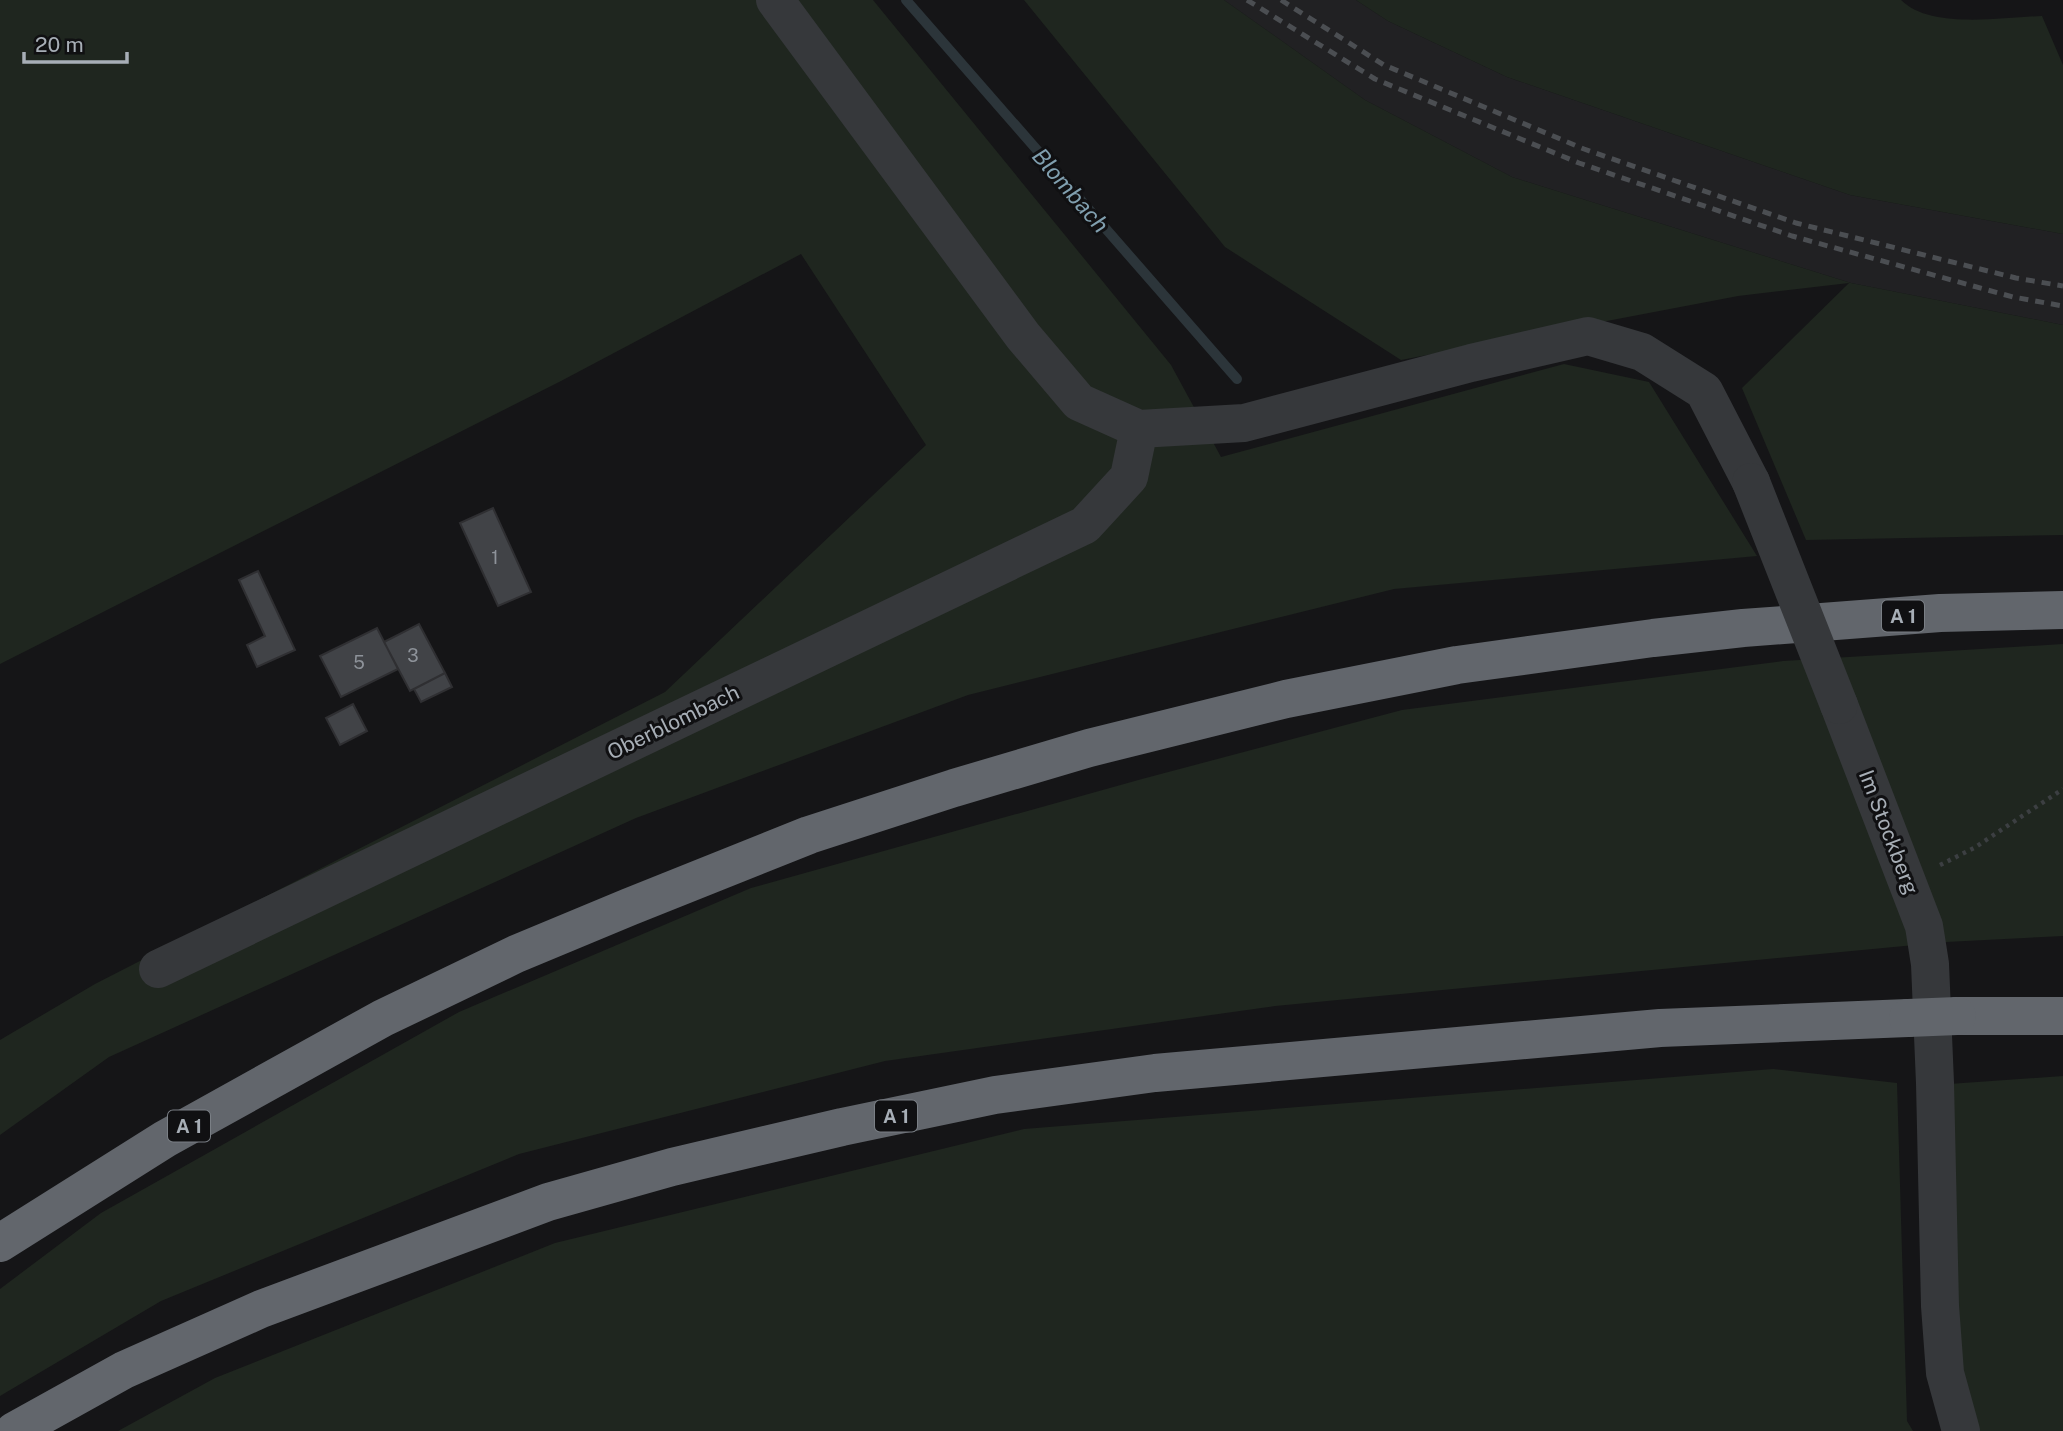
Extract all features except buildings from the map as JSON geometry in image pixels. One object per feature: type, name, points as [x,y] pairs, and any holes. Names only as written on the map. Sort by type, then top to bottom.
[{"type":"highway","name":"A 1","points":[[0,1243],[165,1139],[383,1018],[516,954],[809,835],[954,788],[1090,748],[1273,702],[1457,665],[1743,628],[1940,613],[2063,610]]},
{"type":"highway","name":"A 1","points":[[14,1431],[124,1370],[261,1309],[535,1206],[672,1167],[995,1095],[1155,1073],[1660,1028],[1957,1016],[2063,1016]]},
{"type":"street","points":[[775,0],[1023,336],[1080,402],[1139,429]]},
{"type":"street","name":"Im Stockberg","points":[[1139,429],[1244,423],[1471,363],[1588,336],[1642,352],[1704,391],[1751,482],[1924,926],[1930,964],[1940,1306],[1945,1373],[1961,1431]]},
{"type":"street","name":"Oberblombach","points":[[158,969],[1085,525],[1129,477],[1139,429]]},
{"type":"path","points":[[1908,881],[1974,848],[2063,789]]},
{"type":"shaded area","points":[[0,0],[873,0],[1171,365],[1221,457],[1564,364],[1649,382],[1757,556],[1394,589],[968,695],[636,818],[109,1057],[0,1135],[0,1040],[95,984],[665,692],[926,445],[801,254],[561,381],[0,664]]},
{"type":"shaded area","points":[[1024,0],[1224,0],[1365,100],[1512,177],[1851,283],[2063,325],[2063,535],[1806,540],[1742,388],[1849,283],[1738,296],[1401,360],[1225,247]]},
{"type":"shaded area","points":[[1224,0],[1356,0],[1388,21],[1507,77],[1850,195],[2063,234],[2063,325],[1851,283],[1512,177],[1365,100]]},
{"type":"shaded area","points":[[1356,0],[1901,0],[1914,9],[1949,19],[2042,16],[2063,65],[2063,234],[1850,195],[1507,77],[1388,21]]},
{"type":"shaded area","points":[[2063,644],[2063,936],[1946,942],[1275,1006],[885,1061],[519,1154],[161,1301],[0,1396],[0,1289],[101,1213],[459,1012],[751,888],[1402,710],[1783,661]]},
{"type":"shaded area","points":[[1773,1069],[1897,1083],[1907,1421],[1913,1431],[118,1431],[215,1378],[555,1243],[1024,1129]]},
{"type":"shaded area","points":[[2063,1076],[2063,1431],[1980,1431],[1959,1359],[1949,1084]]},
{"type":"waterway","name":"Blombach","points":[[906,0],[1237,379]]},
{"type":"railway","points":[[1247,0],[1375,79],[1579,163],[1792,236],[2013,297],[2063,306]]},
{"type":"railway","points":[[1281,0],[1384,65],[1584,149],[1796,223],[2016,278],[2063,286]]}]
